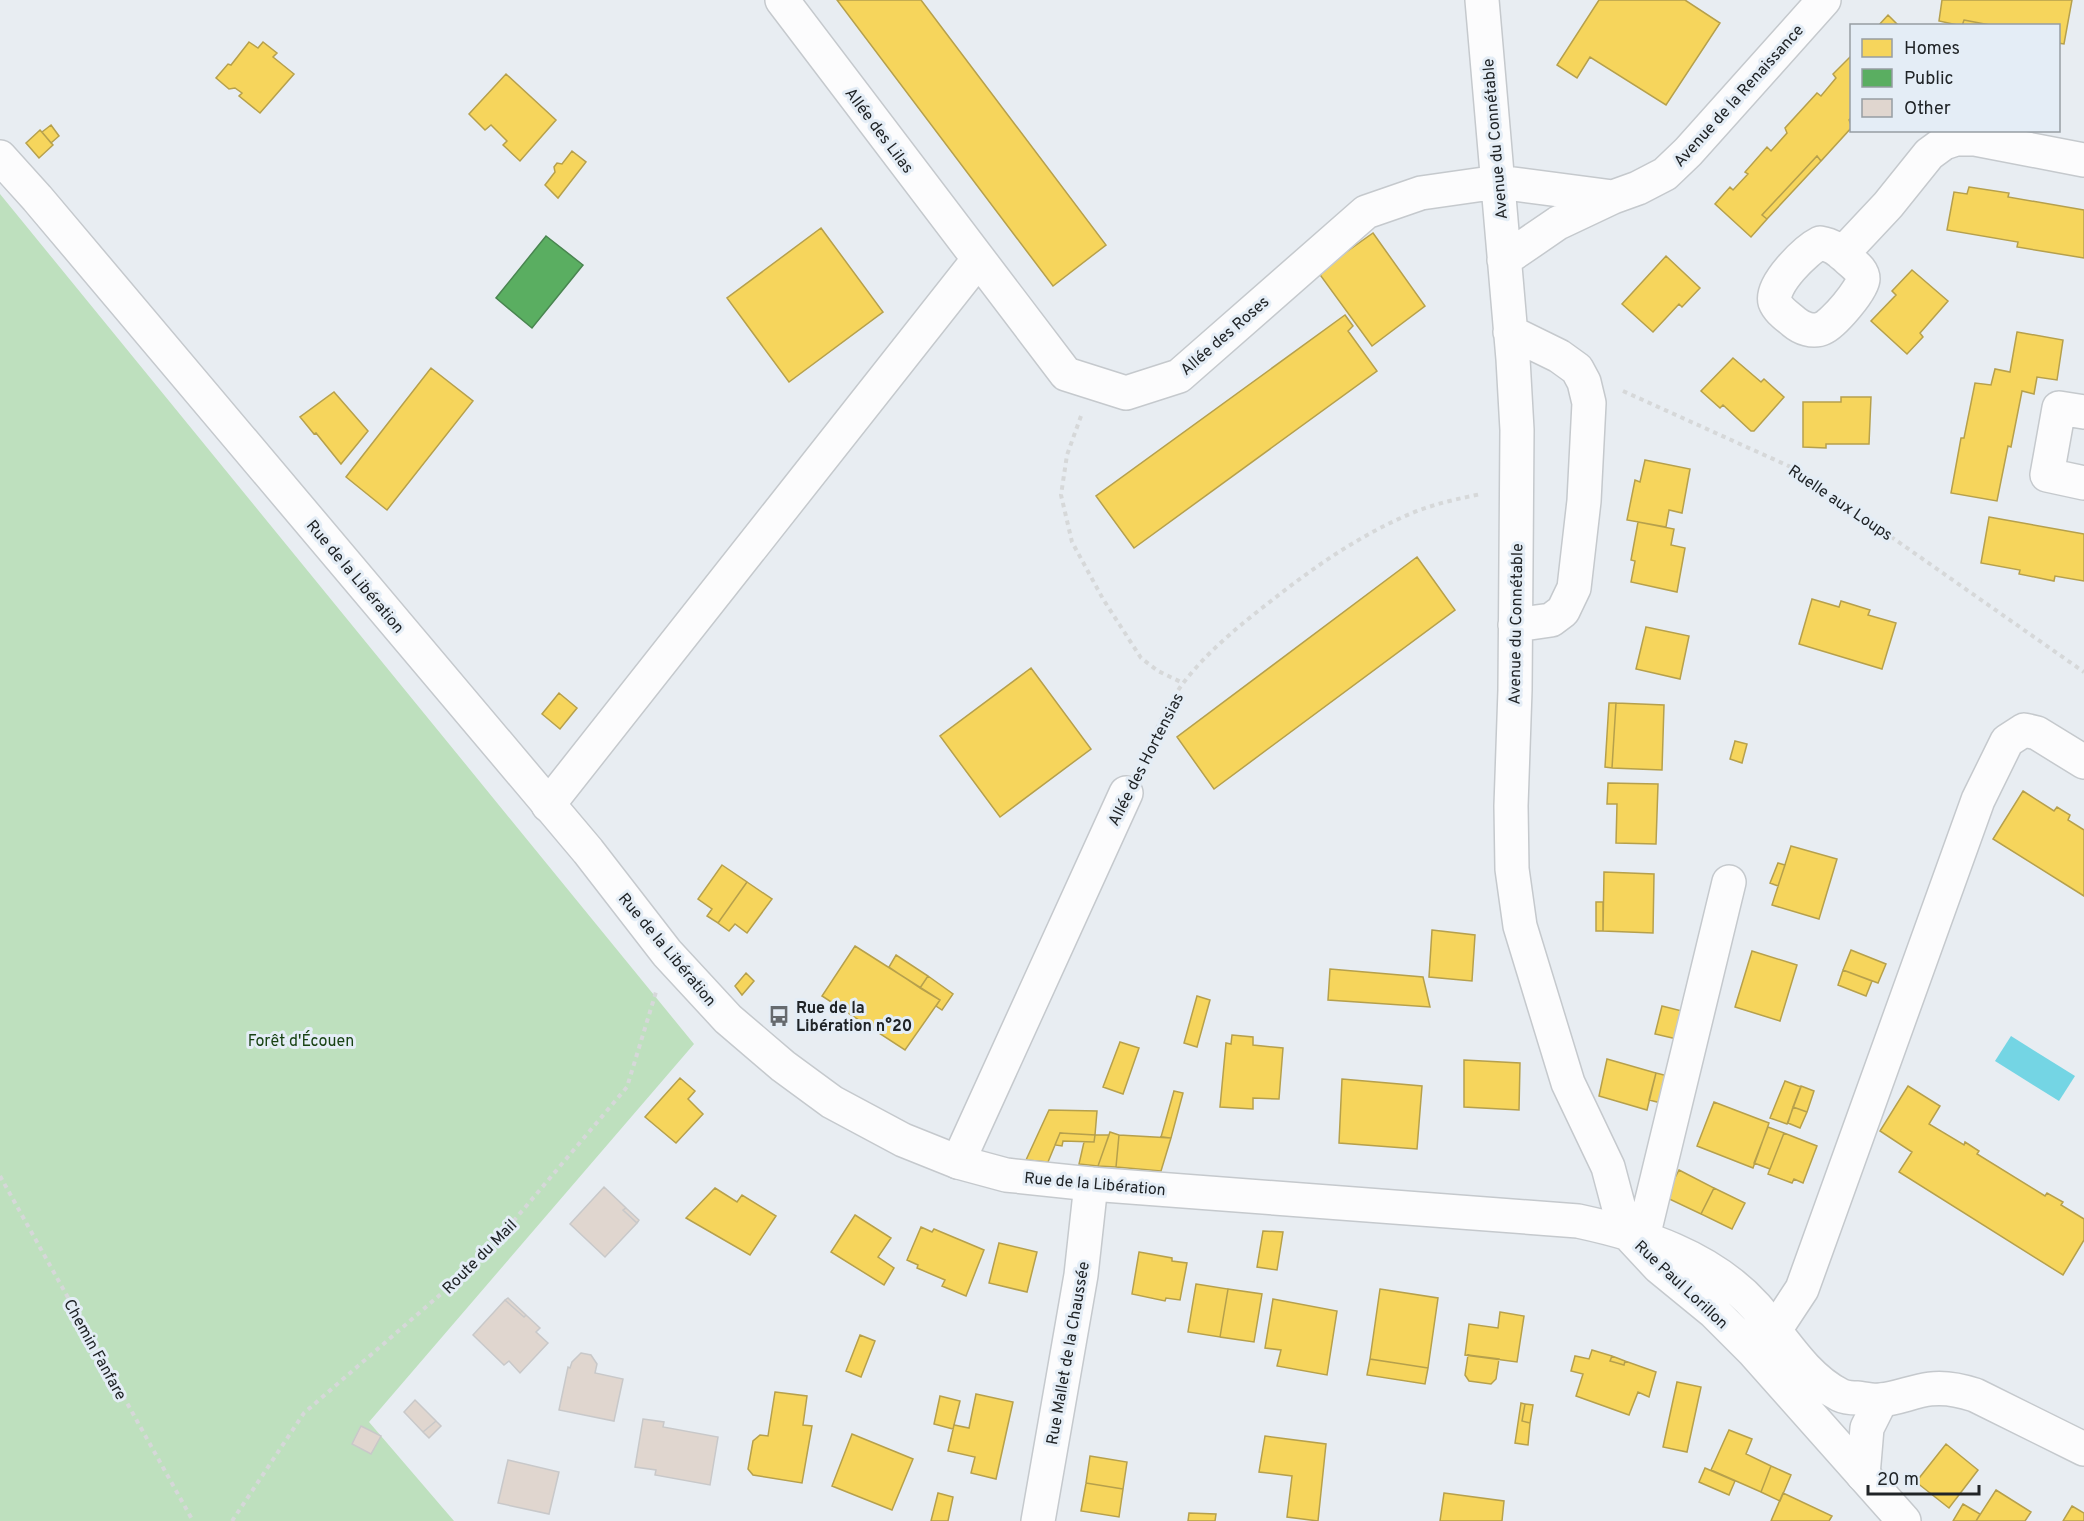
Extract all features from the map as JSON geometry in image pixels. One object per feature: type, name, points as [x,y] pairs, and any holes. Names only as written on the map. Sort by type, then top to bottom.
[{"type":"street","name":"Allée des Lilas","points":[[782,0],[978,260]]},
{"type":"street","name":"Avenue du Connétable","points":[[1482,0],[1517,430],[1510,806],[1512,869],[1520,926],[1568,1083],[1608,1167],[1634,1234]]},
{"type":"street","name":"Avenue de la Renaissance","points":[[1504,260],[1558,223],[1665,174],[1824,0]]},
{"type":"street","points":[[1842,254],[1888,205],[1929,154],[1944,143],[1956,139],[1975,139],[2084,160]]},
{"type":"street","name":"Rue de la Libération","points":[[0,157],[38,198],[588,851],[667,953],[728,1019],[783,1066],[832,1102],[903,1140],[958,1162],[1006,1175],[1091,1184],[1578,1221],[1634,1234]]},
{"type":"street","name":"Allée des Roses","points":[[978,260],[1066,374],[1126,393],[1179,376],[1366,212],[1421,193],[1498,182],[1613,197]]},
{"type":"street","points":[[548,805],[978,260]]},
{"type":"street","points":[[1510,332],[1559,356],[1576,369],[1584,382],[1589,404],[1584,501],[1574,588],[1563,611],[1551,620],[1515,625]]},
{"type":"street","points":[[2084,412],[2059,408],[2047,475],[2084,483]]},
{"type":"street","points":[[1764,1341],[1802,1289],[1978,800],[2007,741],[2024,730],[2037,733],[2084,762]]},
{"type":"street","name":"Allée des Hortensias","points":[[958,1162],[1126,793]]},
{"type":"street","points":[[1634,1234],[1729,882]]},
{"type":"street","name":"Rue Mallet de la Chaussée","points":[[1038,1521],[1082,1275],[1091,1184]]},
{"type":"street","name":"Rue Paul Lorillon","points":[[1634,1234],[1659,1267],[1714,1312],[1802,1364],[1827,1389],[1844,1397],[1881,1400],[1931,1389],[1956,1389],[1975,1395],[2084,1449]]},
{"type":"street","name":"Rue Paul Lorillon","points":[[1764,1341],[1863,1475],[1904,1521]]},
{"type":"street","points":[[1863,1475],[1868,1428],[1881,1400]]},
{"type":"path","name":"Ruelle aux Loups","points":[[1576,369],[1793,468],[2084,672]]},
{"type":"path","points":[[1092,383],[1067,455],[1061,495],[1072,542],[1103,599],[1141,658],[1158,671],[1183,683]]},
{"type":"path","name":"Allée des Hortensias","points":[[1126,793],[1166,711],[1183,683],[1209,652],[1302,576],[1351,544],[1410,514],[1483,493],[1517,490]]},
{"type":"path","name":"Route du Mail","points":[[232,1521],[304,1413],[457,1280],[511,1224],[627,1088],[667,953]]},
{"type":"path","name":"Chemin Fanfare","points":[[0,1176],[193,1521]]},
{"type":"green space","name":"Forêt d'Écouen","points":[[0,194],[694,1044],[369,1422],[454,1521],[0,1521]]},
{"type":"water","points":[[2011,1036],[2075,1076],[2059,1101],[1995,1061]]},
{"type":"building: Homes","points":[[837,0],[921,0],[1106,245],[1053,286]]},
{"type":"building: Homes","points":[[1599,0],[1685,0],[1720,23],[1666,105],[1590,57],[1577,78],[1557,65]]},
{"type":"building: Homes","points":[[1942,0],[2072,0],[2064,44],[2060,43],[2060,24],[1985,24],[1964,20],[1963,24],[1953,24],[1939,21]]},
{"type":"building: Homes","points":[[1888,15],[1897,24],[1880,24]]},
{"type":"building: Homes","points":[[1964,20],[1985,24],[1963,24]]},
{"type":"building: Homes","points":[[249,42],[258,48],[263,42],[277,53],[273,57],[294,74],[260,113],[239,96],[242,93],[235,88],[229,89],[216,78],[228,64],[231,65]]},
{"type":"building: Homes","points":[[1850,57],[1850,129],[1821,161],[1817,156],[1762,215],[1767,219],[1751,237],[1715,204],[1730,187],[1733,190],[1748,174],[1745,172],[1767,147],[1771,151],[1787,133],[1785,128],[1817,93],[1821,96],[1836,78],[1833,74]]},
{"type":"building: Homes","points":[[506,74],[556,120],[520,161],[503,145],[507,141],[491,125],[485,130],[469,114]]},
{"type":"building: Homes","points":[[51,125],[59,136],[51,143],[42,132]]},
{"type":"building: Homes","points":[[40,130],[53,145],[39,158],[26,143]]},
{"type":"building: Homes","points":[[572,151],[586,162],[558,198],[545,185],[555,172],[554,167],[557,163],[562,164]]},
{"type":"building: Homes","points":[[1817,156],[1821,161],[1767,219],[1762,215]]},
{"type":"building: Homes","points":[[1969,187],[2009,193],[2008,197],[2084,210],[2084,258],[2017,247],[2018,242],[1947,230],[1954,192],[1967,194]]},
{"type":"building: Homes","points":[[821,228],[883,312],[789,382],[727,298]]},
{"type":"building: Homes","points":[[1373,233],[1425,306],[1372,346],[1318,272]]},
{"type":"building: Homes","points":[[1666,256],[1700,288],[1682,307],[1679,304],[1653,332],[1622,304]]},
{"type":"building: Homes","points":[[1912,270],[1948,301],[1920,333],[1923,337],[1907,354],[1871,321],[1896,295],[1892,291]]},
{"type":"building: Homes","points":[[1345,315],[1353,326],[1348,331],[1377,371],[1134,548],[1096,496]]},
{"type":"building: Homes","points":[[2017,332],[2063,340],[2057,380],[2037,377],[2034,394],[2022,391],[1997,501],[1951,493],[1961,438],[1964,438],[1975,383],[1991,385],[1995,369],[2010,372]]},
{"type":"building: Homes","points":[[1733,358],[1761,382],[1764,379],[1784,397],[1754,431],[1751,431],[1723,405],[1720,408],[1701,391]]},
{"type":"building: Homes","points":[[431,368],[473,401],[387,510],[346,477]]},
{"type":"building: Homes","points":[[334,392],[368,431],[341,464],[300,417]]},
{"type":"building: Homes","points":[[1841,397],[1871,397],[1869,444],[1826,444],[1826,448],[1803,447],[1803,402],[1841,402]]},
{"type":"building: Homes","points":[[1645,460],[1690,469],[1682,513],[1669,510],[1666,527],[1627,520],[1635,480],[1640,482]]},
{"type":"building: Homes","points":[[1989,517],[2084,534],[2084,581],[2055,576],[2054,581],[2019,574],[2020,570],[1981,563]]},
{"type":"building: Homes","points":[[1638,522],[1674,529],[1671,545],[1685,548],[1677,592],[1631,582],[1635,561],[1631,560]]},
{"type":"building: Homes","points":[[1417,557],[1455,610],[1214,789],[1177,737]]},
{"type":"building: Homes","points":[[1812,599],[1839,607],[1841,601],[1870,610],[1868,615],[1896,623],[1882,669],[1799,644]]},
{"type":"building: Homes","points":[[1646,627],[1689,636],[1680,679],[1636,669]]},
{"type":"building: Homes","points":[[1031,668],[1091,749],[1000,817],[940,736]]},
{"type":"building: Homes","points":[[559,693],[577,708],[560,729],[542,714]]},
{"type":"building: Homes","points":[[1609,703],[1616,703],[1612,768],[1605,767]]},
{"type":"building: Homes","points":[[1616,703],[1664,705],[1662,770],[1612,768]]},
{"type":"building: Homes","points":[[1735,741],[1747,744],[1742,763],[1730,759]]},
{"type":"building: Homes","points":[[1608,783],[1658,784],[1656,844],[1616,843],[1617,804],[1607,804]]},
{"type":"building: Homes","points":[[2023,791],[2054,811],[2057,807],[2070,815],[2068,820],[2084,830],[2084,896],[1993,839]]},
{"type":"building: Homes","points":[[1791,846],[1837,859],[1819,919],[1772,905]]},
{"type":"building: Homes","points":[[1778,863],[1785,865],[1778,886],[1770,883]]},
{"type":"building: Homes","points":[[722,865],[747,882],[718,923],[707,916],[712,909],[698,899]]},
{"type":"building: Homes","points":[[1604,872],[1654,874],[1653,933],[1603,931]]},
{"type":"building: Homes","points":[[747,882],[772,899],[747,933],[735,924],[729,931],[718,923]]},
{"type":"building: Homes","points":[[1596,902],[1603,902],[1603,931],[1596,931]]},
{"type":"building: Homes","points":[[1432,930],[1475,935],[1472,981],[1429,977]]},
{"type":"building: Homes","points":[[855,946],[940,1000],[905,1050],[822,996]]},
{"type":"building: Homes","points":[[1851,950],[1886,964],[1878,983],[1843,970]]},
{"type":"building: Homes","points":[[1752,951],[1797,965],[1780,1021],[1735,1007]]},
{"type":"building: Homes","points":[[896,955],[928,976],[920,988],[889,967]]},
{"type":"building: Homes","points":[[1330,969],[1423,977],[1430,1007],[1328,1000]]},
{"type":"building: Homes","points":[[1843,970],[1872,981],[1866,996],[1838,985]]},
{"type":"building: Homes","points":[[746,973],[754,981],[742,995],[735,986]]},
{"type":"building: Homes","points":[[928,976],[953,994],[942,1010],[936,1006],[940,1000],[920,988]]},
{"type":"building: Homes","points":[[1197,996],[1210,1000],[1197,1047],[1184,1043]]},
{"type":"building: Homes","points":[[1662,1006],[1682,1011],[1677,1039],[1655,1034]]},
{"type":"building: Homes","points":[[1232,1035],[1253,1037],[1253,1045],[1283,1048],[1279,1099],[1253,1098],[1253,1109],[1220,1107],[1226,1043],[1231,1044]]},
{"type":"building: Homes","points":[[1120,1042],[1139,1048],[1123,1094],[1103,1087]]},
{"type":"building: Homes","points":[[1607,1059],[1656,1073],[1647,1110],[1599,1096]]},
{"type":"building: Homes","points":[[1464,1060],[1520,1063],[1519,1110],[1464,1107]]},
{"type":"building: Homes","points":[[1656,1073],[1668,1076],[1661,1103],[1649,1100]]},
{"type":"building: Homes","points":[[680,1078],[695,1091],[688,1099],[703,1114],[676,1143],[645,1117]]},
{"type":"building: Homes","points":[[1342,1079],[1422,1086],[1417,1149],[1339,1143]]},
{"type":"building: Homes","points":[[1785,1081],[1801,1087],[1787,1124],[1770,1118]]},
{"type":"building: Homes","points":[[1801,1086],[1814,1091],[1807,1112],[1793,1107]]},
{"type":"building: Homes","points":[[1908,1086],[1940,1106],[1929,1124],[1964,1145],[1965,1142],[1979,1151],[1977,1154],[2045,1196],[2047,1193],[2063,1202],[2061,1205],[2084,1219],[2084,1240],[2063,1275],[1899,1172],[1912,1152],[1880,1131]]},
{"type":"building: Homes","points":[[1174,1091],[1183,1093],[1171,1138],[1161,1137]]},
{"type":"building: Homes","points":[[1714,1102],[1769,1123],[1753,1168],[1697,1146]]},
{"type":"building: Homes","points":[[1793,1107],[1807,1112],[1800,1128],[1788,1123]]},
{"type":"building: Homes","points":[[1049,1110],[1097,1111],[1095,1135],[1060,1133],[1048,1162],[1026,1160]]},
{"type":"building: Homes","points":[[1768,1127],[1784,1133],[1770,1169],[1754,1163]]},
{"type":"building: Homes","points":[[1110,1132],[1119,1135],[1116,1167],[1098,1166]]},
{"type":"building: Homes","points":[[1060,1133],[1095,1135],[1094,1142],[1063,1141],[1062,1146],[1055,1145]]},
{"type":"building: Homes","points":[[1784,1133],[1817,1146],[1803,1183],[1794,1179],[1792,1183],[1768,1174]]},
{"type":"building: Homes","points":[[1095,1135],[1109,1135],[1098,1166],[1079,1164],[1084,1142],[1094,1142]]},
{"type":"building: Homes","points":[[1119,1135],[1171,1138],[1161,1171],[1116,1167]]},
{"type":"building: Homes","points":[[1679,1170],[1714,1188],[1701,1214],[1665,1197]]},
{"type":"building: Homes","points":[[715,1188],[737,1202],[742,1195],[776,1216],[750,1255],[686,1218]]},
{"type":"building: Homes","points":[[1714,1188],[1745,1203],[1732,1229],[1701,1214]]},
{"type":"building: Homes","points":[[855,1215],[891,1238],[878,1257],[894,1268],[884,1285],[831,1252]]},
{"type":"building: Homes","points":[[921,1227],[932,1232],[934,1229],[984,1250],[966,1296],[942,1286],[945,1280],[917,1268],[918,1265],[907,1260]]},
{"type":"building: Homes","points":[[1263,1231],[1283,1232],[1277,1270],[1257,1267]]},
{"type":"building: Homes","points":[[999,1243],[1037,1252],[1027,1292],[989,1283]]},
{"type":"building: Homes","points":[[1139,1252],[1187,1263],[1180,1300],[1166,1298],[1165,1301],[1132,1294]]},
{"type":"building: Homes","points":[[1196,1284],[1228,1289],[1220,1337],[1188,1332]]},
{"type":"building: Homes","points":[[1228,1289],[1262,1294],[1254,1342],[1220,1337]]},
{"type":"building: Homes","points":[[1380,1289],[1438,1298],[1428,1368],[1370,1359]]},
{"type":"building: Homes","points":[[1273,1299],[1337,1311],[1327,1375],[1277,1366],[1281,1350],[1265,1348]]},
{"type":"building: Homes","points":[[1500,1312],[1524,1316],[1517,1362],[1465,1355],[1469,1324],[1498,1328]]},
{"type":"building: Homes","points":[[860,1335],[875,1341],[861,1377],[846,1371]]},
{"type":"building: Homes","points":[[1592,1350],[1612,1356],[1610,1361],[1624,1365],[1625,1361],[1656,1372],[1649,1397],[1638,1392],[1629,1415],[1576,1396],[1583,1374],[1571,1371],[1575,1356],[1589,1359]]},
{"type":"building: Homes","points":[[1468,1355],[1499,1359],[1496,1379],[1491,1384],[1469,1381],[1465,1375]]},
{"type":"building: Homes","points":[[1612,1356],[1625,1361],[1624,1365],[1610,1361]]},
{"type":"building: Homes","points":[[1370,1359],[1428,1368],[1425,1384],[1367,1375]]},
{"type":"building: Homes","points":[[1677,1382],[1701,1387],[1687,1452],[1663,1447]]},
{"type":"building: Homes","points":[[775,1392],[807,1396],[803,1425],[812,1426],[802,1483],[753,1475],[748,1469],[753,1441],[760,1435],[768,1436]]},
{"type":"building: Homes","points":[[976,1394],[1013,1402],[996,1479],[971,1473],[975,1457],[948,1451],[954,1425],[969,1428]]},
{"type":"building: Homes","points":[[940,1396],[960,1401],[953,1429],[934,1424]]},
{"type":"building: Homes","points":[[1521,1403],[1525,1404],[1522,1421],[1530,1423],[1528,1445],[1515,1443]]},
{"type":"building: Homes","points":[[1525,1404],[1533,1405],[1530,1423],[1522,1421]]},
{"type":"building: Homes","points":[[1729,1430],[1752,1439],[1746,1454],[1771,1466],[1761,1492],[1711,1470]]},
{"type":"building: Homes","points":[[852,1434],[913,1459],[892,1510],[832,1486]]},
{"type":"building: Homes","points":[[1265,1436],[1326,1444],[1318,1521],[1287,1517],[1292,1476],[1259,1472]]},
{"type":"building: Homes","points":[[1946,1444],[1978,1470],[1949,1508],[1916,1482]]},
{"type":"building: Homes","points":[[1090,1456],[1127,1462],[1123,1489],[1086,1483]]},
{"type":"building: Homes","points":[[1771,1466],[1791,1475],[1780,1501],[1761,1492]]},
{"type":"building: Homes","points":[[1705,1468],[1735,1481],[1729,1495],[1699,1482]]},
{"type":"building: Homes","points":[[1086,1483],[1123,1489],[1119,1517],[1081,1511]]},
{"type":"building: Homes","points":[[1996,1490],[2031,1512],[2025,1521],[1976,1521]]},
{"type":"building: Homes","points":[[938,1493],[953,1497],[948,1521],[931,1521]]},
{"type":"building: Homes","points":[[1444,1493],[1504,1501],[1502,1521],[1440,1521]]},
{"type":"building: Homes","points":[[1783,1493],[1832,1516],[1829,1521],[1771,1521]]},
{"type":"building: Homes","points":[[1963,1504],[1980,1514],[1976,1521],[1953,1521]]},
{"type":"building: Homes","points":[[2072,1506],[2084,1513],[2084,1521],[2063,1521]]},
{"type":"building: Homes","points":[[1189,1513],[1216,1514],[1215,1521],[1188,1521]]},
{"type":"building: Public","points":[[546,236],[583,265],[532,328],[496,298]]},
{"type":"building: Other","points":[[604,1187],[626,1208],[623,1210],[637,1223],[605,1257],[570,1224]]},
{"type":"building: Other","points":[[626,1208],[639,1220],[637,1223],[623,1210]]},
{"type":"building: Other","points":[[508,1298],[526,1315],[524,1317],[505,1300]]},
{"type":"building: Other","points":[[505,1300],[540,1328],[536,1332],[548,1343],[520,1373],[509,1361],[504,1365],[473,1335]]},
{"type":"building: Other","points":[[581,1353],[591,1355],[597,1364],[595,1373],[623,1379],[614,1421],[559,1410],[568,1367],[570,1368],[572,1362]]},
{"type":"building: Other","points":[[415,1400],[436,1421],[423,1432],[404,1412]]},
{"type":"building: Other","points":[[643,1419],[664,1422],[663,1427],[718,1437],[710,1485],[655,1475],[656,1470],[635,1467]]},
{"type":"building: Other","points":[[436,1421],[441,1426],[429,1438],[423,1432]]},
{"type":"building: Other","points":[[361,1426],[381,1436],[371,1454],[352,1444]]},
{"type":"building: Other","points":[[508,1460],[559,1472],[549,1514],[498,1503]]},
{"type":"place","name":"Rue de la Libération n°20","points":[[779,1016]]}]
